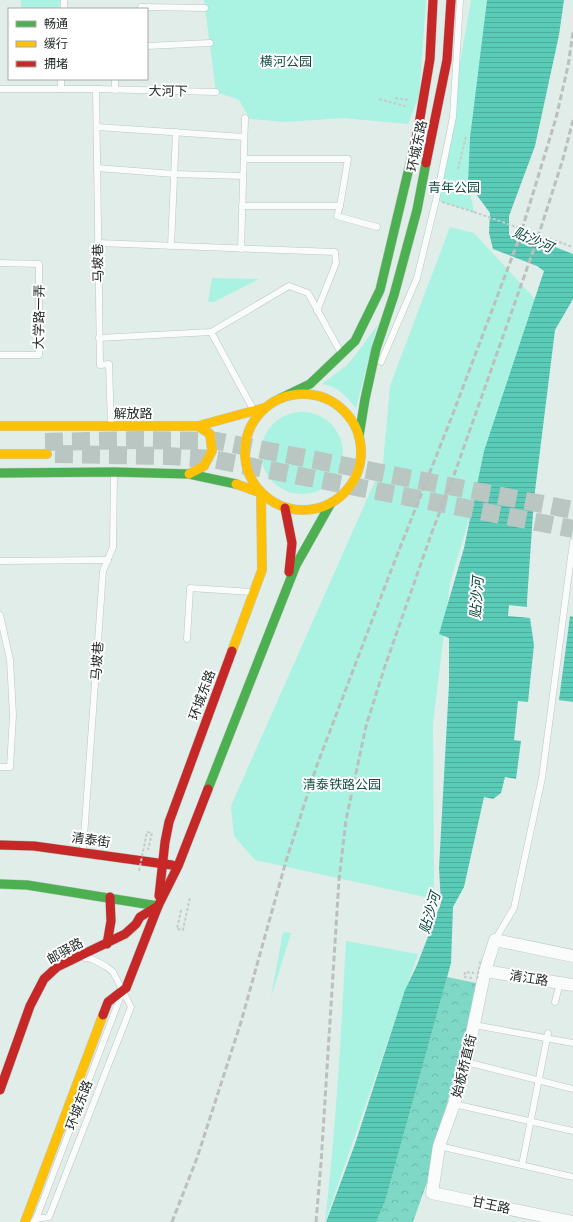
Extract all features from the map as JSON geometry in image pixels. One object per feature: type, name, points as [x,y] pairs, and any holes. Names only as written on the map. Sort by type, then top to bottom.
[{"type":"main road","name":"环城东路","points":[[281,398],[310,384],[355,341],[380,290],[419,124],[430,59],[433,0]]},
{"type":"main road","name":"环城东路","points":[[365,399],[376,349],[394,295],[417,210],[447,60],[450,0]]},
{"type":"main road","points":[[261,493],[250,478],[244,459],[245,440],[252,422],[264,408],[281,398],[300,394],[319,396],[336,405],[350,418],[359,436]]},
{"type":"main road","points":[[0,473],[114,472],[189,474],[242,485],[261,493],[276,504],[285,508],[301,510],[317,509],[332,503],[346,491],[355,479],[360,465],[361,450],[359,436],[365,399]]},
{"type":"main road","name":"解放路","points":[[0,426],[198,426],[264,408]]},
{"type":"main road","points":[[189,474],[204,466],[212,452],[210,434],[198,426]]},
{"type":"main road","points":[[0,454],[47,454]]},
{"type":"main road","name":"环城东路","points":[[158,906],[162,863],[169,822],[262,570],[261,493]]},
{"type":"main road","points":[[285,595],[296,565],[332,503]]},
{"type":"main road","points":[[285,508],[292,543],[291,565],[285,595]]},
{"type":"main road","name":"环城东路","points":[[25,1222],[108,1002],[126,988],[158,906],[178,866],[285,595]]},
{"type":"main road","name":"清泰街","points":[[0,845],[34,846],[178,866]]},
{"type":"main road","points":[[0,884],[27,885],[110,897],[158,906]]},
{"type":"main road","points":[[107,944],[112,920],[110,897]]},
{"type":"main road","name":"邮驿路","points":[[0,1090],[30,1006],[44,979],[57,967],[125,934],[136,924],[140,917],[158,906]]},
{"type":"street","points":[[495,940],[573,956]]},
{"type":"street","name":"始板桥直街","points":[[432,1193],[439,1146],[454,1104],[466,1062],[482,975],[495,940]]},
{"type":"street","name":"清江路","points":[[482,975],[573,985]]},
{"type":"street","name":"甘王路","points":[[432,1193],[572,1222]]},
{"type":"lane","points":[[141,0],[141,8],[205,8]]},
{"type":"lane","points":[[365,399],[417,278],[436,200],[453,117],[460,0]]},
{"type":"lane","points":[[148,46],[210,43]]},
{"type":"lane","points":[[61,80],[61,89]]},
{"type":"lane","points":[[115,80],[115,90]]},
{"type":"lane","name":"大河下","points":[[0,89],[96,89],[216,92]]},
{"type":"lane","name":"马坡巷","points":[[96,89],[100,365],[109,364],[111,426]]},
{"type":"lane","points":[[241,249],[245,118]]},
{"type":"lane","points":[[97,127],[244,137]]},
{"type":"lane","points":[[171,246],[176,132]]},
{"type":"lane","points":[[244,159],[348,159],[337,216],[377,227]]},
{"type":"lane","points":[[97,168],[174,174],[243,176]]},
{"type":"lane","points":[[242,206],[340,206]]},
{"type":"lane","points":[[98,243],[335,252],[336,262],[317,311]]},
{"type":"lane","name":"大学路一弄","points":[[0,263],[39,264],[39,355],[0,355]]},
{"type":"lane","points":[[99,338],[212,332],[289,286],[308,293],[342,354]]},
{"type":"lane","points":[[212,332],[254,411]]},
{"type":"lane","name":"马坡巷","points":[[83,852],[103,571],[113,547],[114,472]]},
{"type":"lane","points":[[495,940],[514,908],[542,778],[573,542]]},
{"type":"lane","points":[[0,561],[108,560]]},
{"type":"lane","points":[[187,639],[190,588],[253,592]]},
{"type":"lane","points":[[0,615],[10,660],[14,715],[10,767],[0,767]]},
{"type":"lane","points":[[79,956],[92,959],[107,967],[113,972],[122,991]]},
{"type":"lane","points":[[555,1002],[560,983]]},
{"type":"lane","name":"环城东路","points":[[34,1221],[122,991]]},
{"type":"lane","name":"环城东路","points":[[34,1221],[49,1217],[131,1007],[122,991]]},
{"type":"lane","points":[[474,1025],[547,1036],[573,1043]]},
{"type":"lane","points":[[522,1165],[547,1036]]},
{"type":"lane","points":[[466,1062],[573,1089]]},
{"type":"lane","points":[[454,1104],[573,1131]]},
{"type":"lane","points":[[439,1146],[573,1177]]},
{"type":"path","points":[[395,98],[412,101]]},
{"type":"path","points":[[379,99],[408,107]]},
{"type":"path","points":[[458,169],[466,136]]},
{"type":"path","points":[[436,200],[573,246]]},
{"type":"path","points":[[139,871],[146,832],[152,833],[148,850]]},
{"type":"path","points":[[180,910],[176,929],[183,930],[190,897]]},
{"type":"path","points":[[481,959],[482,975]]},
{"type":"path","points":[[465,972],[482,975],[464,977],[465,972]]},
{"type":"green space","points":[[21,0],[60,0],[59,8],[21,8]]},
{"type":"green space","name":"横河公园","points":[[204,0],[426,0],[419,96],[408,124],[343,118],[286,122],[250,119],[239,100],[216,92]]},
{"type":"green space","name":"青年公园","points":[[471,0],[487,0],[468,183],[474,212],[436,200]]},
{"type":"green space","name":"清泰铁路公园","points":[[450,227],[474,233],[535,299],[450,583],[433,723],[434,899],[255,860],[234,836],[231,806],[383,463],[390,386]]},
{"type":"green space","points":[[212,278],[259,279],[214,302],[208,302]]},
{"type":"green space","points":[[377,326],[356,408],[341,392],[333,387],[322,384],[347,365]]},
{"type":"green space","points":[[302,412],[318,415],[331,424],[340,437],[343,453],[340,469],[331,482],[318,491],[302,494],[286,491],[273,482],[264,469],[261,453],[264,437],[273,424],[286,415]]},
{"type":"green space","points":[[283,932],[291,933],[271,997]]},
{"type":"green space","points":[[346,941],[418,954],[325,1222],[335,1117]]},
{"type":"green space","points":[[447,977],[476,983],[465,1036],[440,1130],[431,1171],[413,1222],[376,1222],[385,1202]]},
{"type":"water","name":"贴沙河","points":[[487,0],[564,0],[559,35],[535,146],[509,216],[509,235],[555,247],[573,254],[573,299],[555,330],[534,499],[527,607],[509,605],[508,616],[530,618],[534,645],[528,702],[518,701],[514,740],[521,741],[516,779],[505,777],[501,793],[493,799],[484,797],[464,887],[453,907],[451,963],[385,1202],[376,1222],[326,1222],[355,1144],[405,990],[417,965],[441,903],[439,868],[449,684],[449,638],[439,634],[464,548],[484,451],[544,271],[537,266],[493,249],[489,233],[490,213],[468,183],[470,138]]},
{"type":"water","points":[[570,616],[573,617],[573,702],[559,700]]},
{"type":"tunnel","points":[[45,442],[138,440],[217,441],[573,510]]},
{"type":"tunnel","points":[[55,454],[168,456],[212,459],[573,529]]},
{"type":"railway","points":[[172,1222],[197,1158],[241,1022],[286,861],[317,765],[520,236],[556,118],[568,66],[573,32]]},
{"type":"railway","points":[[316,1222],[339,880],[346,820],[366,726],[384,669],[432,532],[454,475],[537,240],[563,159],[573,120]]},
{"type":"traffic: fast","points":[[281,398],[310,384],[355,341],[380,290],[414,147]]},
{"type":"traffic: fast","points":[[359,436],[365,399],[376,349],[394,295],[417,210],[426,163]]},
{"type":"traffic: fast","points":[[0,473],[114,472],[189,474],[236,484]]},
{"type":"traffic: fast","points":[[208,789],[296,565],[331,503]]},
{"type":"traffic: fast","points":[[0,884],[27,885],[158,906]]},
{"type":"traffic: slow","points":[[303,394],[325,398],[344,411],[357,430],[361,452],[357,474],[344,493],[325,506],[303,510],[281,506],[262,493],[249,474],[245,452],[249,430],[262,411],[281,398],[303,394]]},
{"type":"traffic: slow","points":[[0,426],[198,426],[264,408]]},
{"type":"traffic: slow","points":[[189,474],[204,466],[212,451],[210,434],[198,426]]},
{"type":"traffic: slow","points":[[0,454],[47,454]]},
{"type":"traffic: slow","points":[[232,651],[262,570],[261,493],[236,484]]},
{"type":"traffic: slow","points":[[25,1222],[103,1015]]},
{"type":"traffic: jam","points":[[414,147],[430,59],[433,0]]},
{"type":"traffic: jam","points":[[426,163],[447,60],[451,0]]},
{"type":"traffic: jam","points":[[285,508],[292,543],[289,572]]},
{"type":"traffic: jam","points":[[159,896],[165,842],[169,822],[232,651]]},
{"type":"traffic: jam","points":[[103,1015],[108,1002],[126,988],[158,906],[178,866],[208,789]]},
{"type":"traffic: jam","points":[[0,845],[34,846],[172,865]]},
{"type":"traffic: jam","points":[[107,944],[111,921],[110,897]]},
{"type":"traffic: jam","points":[[0,1090],[30,1006],[44,979],[57,967],[125,934],[136,924],[140,917],[158,906]]}]
